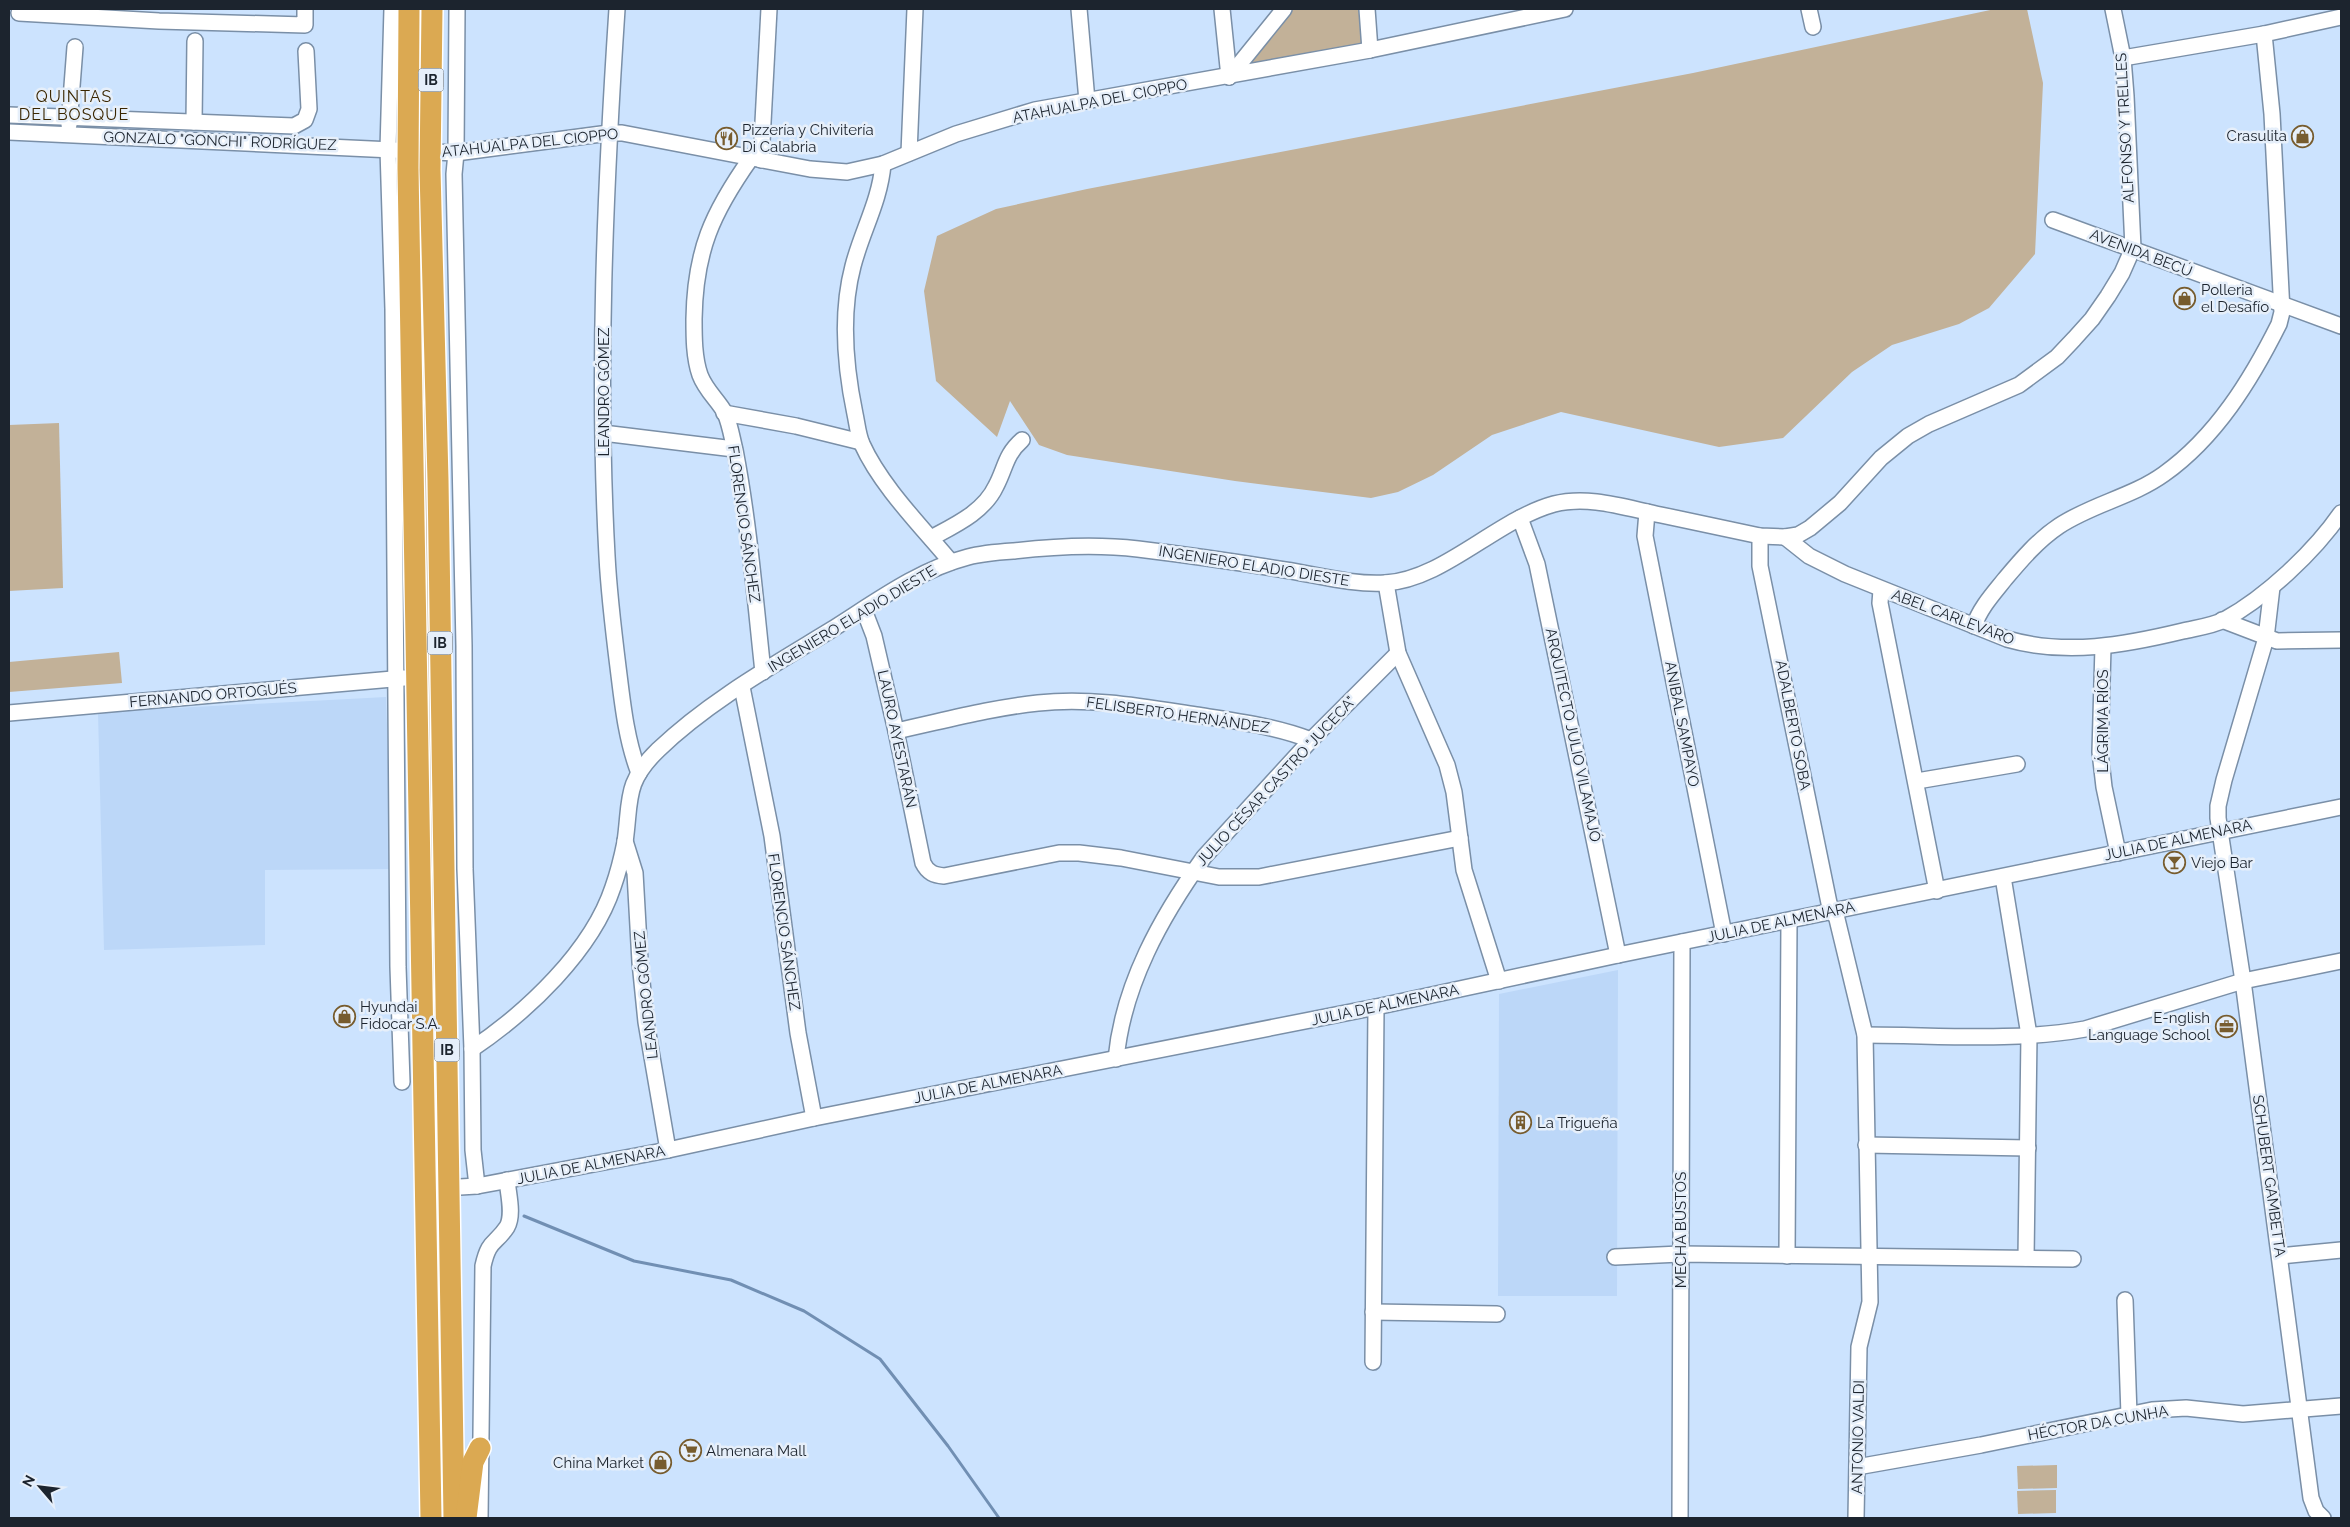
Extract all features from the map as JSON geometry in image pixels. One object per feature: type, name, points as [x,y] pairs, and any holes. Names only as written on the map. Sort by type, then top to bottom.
[{"type":"highway","name":"IB","points":[[409,9],[398,149],[418,676],[431,1518]]},
{"type":"highway","name":"IB","points":[[432,9],[431,152],[454,1518]]},
{"type":"highway","points":[[466,1518],[473,1462],[480,1448]]},
{"type":"street","points":[[20,13],[93,13],[305,25],[305,9]]},
{"type":"street","points":[[392,9],[398,149],[393,309],[398,967],[402,1082]]},
{"type":"street","points":[[457,9],[456,153],[454,174],[464,646],[464,869],[472,1049],[472,1150],[477,1186]]},
{"type":"street","name":"LEANDRO GÓMEZ","points":[[617,9],[609,132],[603,433],[610,603],[631,753],[638,773]]},
{"type":"street","name":"FLORENCIO SÁNCHEZ","points":[[763,672],[745,510],[734,449],[724,413],[704,385],[696,359],[694,332],[696,280],[701,252],[716,213],[756,159],[769,9]]},
{"type":"street","points":[[909,153],[915,9]]},
{"type":"street","points":[[1079,9],[1087,102]]},
{"type":"street","points":[[1222,9],[1229,77]]},
{"type":"street","points":[[1229,77],[1284,9]]},
{"type":"street","points":[[1367,9],[1370,50]]},
{"type":"street","name":"ATAHUALPA DEL CIOPPO","points":[[431,152],[456,153],[609,132],[640,135],[810,169],[847,172],[883,164],[956,134],[993,121],[1035,110],[1229,77],[1370,50],[1565,9]]},
{"type":"street","points":[[1809,9],[1813,27]]},
{"type":"street","name":"ALFONSO Y TRELLES","points":[[2113,9],[2122,58],[2133,248]]},
{"type":"street","points":[[2122,58],[2264,34],[2341,17]]},
{"type":"street","points":[[1974,626],[1984,607],[2018,563],[2040,541],[2060,526],[2124,496],[2163,475],[2206,437],[2236,398],[2268,347],[2279,324],[2281,305],[2272,114],[2264,34]]},
{"type":"street","points":[[194,122],[195,41]]},
{"type":"street","points":[[68,135],[75,47]]},
{"type":"street","points":[[9,115],[294,126],[304,120],[309,109],[306,51]]},
{"type":"street","name":"GONZALO \"GONCHI\" RODRÍGUEZ","points":[[9,132],[431,152]]},
{"type":"street","points":[[883,164],[881,184],[853,268],[847,300],[846,360],[849,385],[861,442],[879,474],[950,562]]},
{"type":"street","name":"AVENIDA BECÚ","points":[[2053,220],[2133,248],[2165,263],[2341,326]]},
{"type":"street","name":"INGENIERO ELADIO DIESTE","points":[[472,1049],[494,1035],[520,1011],[571,960],[588,937],[614,887],[625,841],[628,800],[638,773],[657,751],[674,736],[763,672],[929,572],[950,562],[972,556],[1044,547],[1093,546],[1140,549],[1253,564],[1362,582],[1386,583],[1415,576],[1435,567],[1520,518],[1552,505],[1579,500],[1600,502],[1760,536],[1785,537],[1798,535],[1822,519],[1881,458],[1908,436],[1929,424],[2019,385],[2056,357],[2092,319],[2122,273],[2133,248]]},
{"type":"street","points":[[724,413],[796,426],[861,442]]},
{"type":"street","points":[[603,433],[734,449]]},
{"type":"street","points":[[930,538],[982,506],[996,488],[1009,454],[1022,440]]},
{"type":"street","name":"ANIBAL SAMPAYO","points":[[1646,512],[1647,546],[1724,934]]},
{"type":"street","name":"ABEL CARLEVARO","points":[[1785,537],[1809,556],[1882,590],[2027,645],[2103,647],[2153,638],[2222,620],[2272,587],[2331,527],[2341,513]]},
{"type":"street","name":"ARQUITECTO JULIO VILAMAJÓ","points":[[1520,518],[1537,564],[1618,955]]},
{"type":"street","name":"ADALBERTO SOBA","points":[[1760,536],[1760,566],[1829,903],[1840,932],[1865,1035],[1866,1145]]},
{"type":"street","points":[[1386,583],[1398,653],[1447,764],[1454,792],[1464,870],[1499,981]]},
{"type":"street","name":"SCHUBERT GAMBETTA","points":[[2272,587],[2266,638],[2218,806],[2220,831],[2243,980],[2311,1498],[2316,1511],[2323,1518]]},
{"type":"street","points":[[1882,590],[1880,603],[1917,781],[1937,891]]},
{"type":"street","name":"LAURO AYESTARÁN","points":[[864,610],[874,636],[926,870],[936,875],[944,876],[1059,854],[1079,853],[1121,858],[1192,873]]},
{"type":"street","points":[[2222,620],[2277,641],[2341,640]]},
{"type":"street","name":"LÁGRIMA RÍOS","points":[[2103,647],[2100,752],[2104,787],[2118,853]]},
{"type":"street","name":"JULIO CÉSAR CASTRO \"JUCECA\"","points":[[1116,1059],[1121,1022],[1134,982],[1158,931],[1192,873],[1204,857],[1311,740],[1398,653]]},
{"type":"street","name":"FERNANDO ORTOGUÉS","points":[[9,713],[396,680],[418,676]]},
{"type":"street","name":"FLORENCIO SÁNCHEZ","points":[[742,687],[772,836],[798,1033],[814,1118]]},
{"type":"street","name":"FELISBERTO HERNÁNDEZ","points":[[896,731],[1020,706],[1065,701],[1106,702],[1177,712],[1290,732],[1311,740]]},
{"type":"street","points":[[1917,781],[2017,764]]},
{"type":"street","name":"JULIA DE ALMENARA","points":[[426,1189],[477,1186],[668,1150],[814,1118],[1376,1007],[1618,955],[2341,807]]},
{"type":"street","points":[[1192,873],[1241,878],[1279,875],[1460,838]]},
{"type":"street","name":"LEANDRO GÓMEZ","points":[[625,841],[635,873],[640,962],[646,1022],[668,1150]]},
{"type":"street","points":[[2003,877],[2029,1035],[2026,1258]]},
{"type":"street","points":[[1787,1256],[1789,921]]},
{"type":"street","name":"MECHA BUSTOS","points":[[1680,1518],[1682,942]]},
{"type":"street","points":[[1865,1035],[2029,1035],[2085,1029],[2243,980],[2341,961]]},
{"type":"street","points":[[1373,1362],[1376,1007]]},
{"type":"street","points":[[1866,1145],[2028,1148]]},
{"type":"street","name":"ANTONIO VALDI","points":[[1856,1518],[1859,1347],[1870,1302],[1866,1145]]},
{"type":"street","points":[[480,1518],[483,1266],[489,1245],[507,1226],[510,1217],[507,1180]]},
{"type":"street","points":[[2280,1256],[2341,1250]]},
{"type":"street","points":[[1615,1257],[1680,1254],[1869,1258],[2073,1259]]},
{"type":"street","points":[[2125,1300],[2130,1415]]},
{"type":"street","points":[[1373,1312],[1497,1314]]},
{"type":"street","name":"HÉCTOR DA CUNHA","points":[[1858,1467],[1981,1445],[2152,1410],[2186,1408],[2243,1414],[2341,1406]]},
{"type":"shaded area","points":[[420,9],[427,9],[420,136],[419,130]]},
{"type":"shaded area","points":[[1290,9],[1360,9],[1364,44],[1248,68]]},
{"type":"shaded area","points":[[1995,9],[2027,9],[2043,83],[2035,254],[1989,308],[1959,324],[1892,345],[1852,372],[1783,438],[1719,447],[1561,412],[1492,435],[1433,475],[1398,492],[1371,498],[1235,481],[1067,455],[1039,445],[1010,401],[997,437],[936,381],[924,291],[937,236],[996,209],[1087,189],[1693,73]]},
{"type":"shaded area","points":[[418,163],[430,393],[438,1177],[435,1024],[428,946]]},
{"type":"shaded area","points":[[59,423],[63,588],[9,591],[9,425]]},
{"type":"shaded area","points":[[119,652],[122,683],[9,692],[9,662]]},
{"type":"shaded area","points":[[386,697],[392,869],[265,870],[265,945],[104,950],[98,712]]},
{"type":"shaded area","points":[[1618,970],[1617,1296],[1498,1296],[1499,994]]},
{"type":"shaded area","points":[[2057,1465],[2057,1488],[2018,1489],[2017,1466]]},
{"type":"shaded area","points":[[2056,1490],[2056,1513],[2018,1514],[2017,1491]]},
{"type":"waterway","points":[[524,1216],[634,1261],[731,1280],[804,1311],[880,1359],[948,1446],[999,1518]]},
{"type":"place","name":"Crasulita","points":[[2303,136]]},
{"type":"place","name":"Pizzería y Chivitería Di Calabria","points":[[726,139]]},
{"type":"place","name":"Polleria el Desafío","points":[[2185,299]]},
{"type":"place","name":"Viejo Bar","points":[[2175,863]]},
{"type":"place","name":"Hyundai Fidocar S.A.","points":[[344,1016]]},
{"type":"place","name":"E-nglish Language School","points":[[2226,1027]]},
{"type":"place","name":"La Trigueña","points":[[1521,1123]]},
{"type":"place","name":"Almenara Mall","points":[[690,1451]]},
{"type":"place","name":"China Market","points":[[660,1463]]},
{"type":"district","name":"QUINTAS DEL BOSQUE","points":[[74,105]]}]
